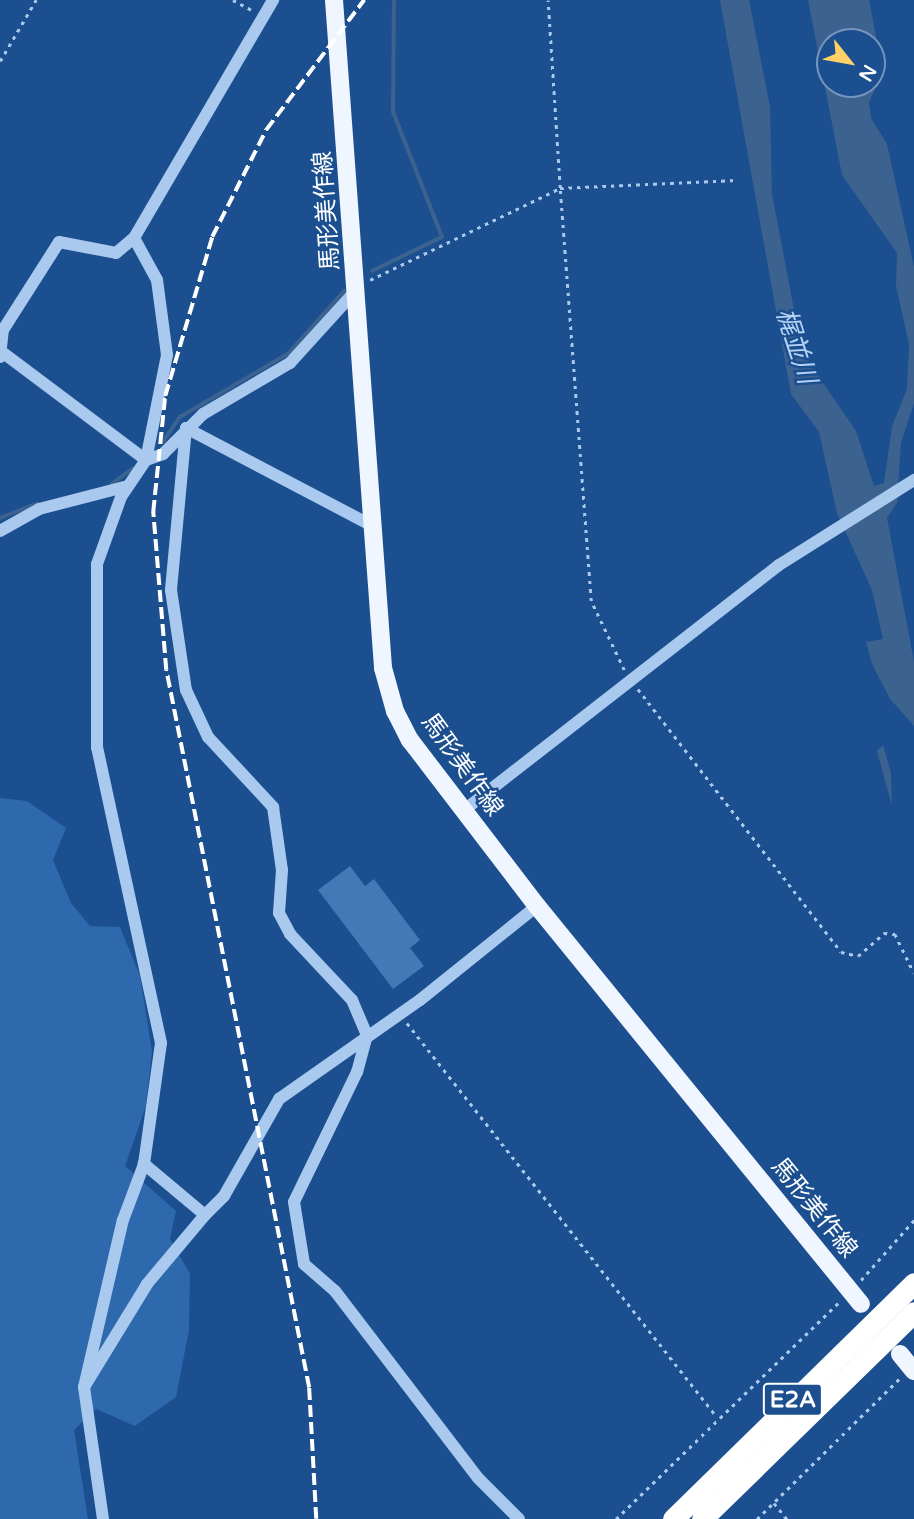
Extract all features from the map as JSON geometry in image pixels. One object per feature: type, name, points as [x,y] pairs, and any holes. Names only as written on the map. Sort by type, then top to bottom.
[{"type":"highway","name":"E2A","points":[[673,1519],[914,1283]]},
{"type":"highway","name":"E2A","points":[[702,1519],[914,1312]]},
{"type":"main road","name":"馬形美作線","points":[[334,0],[358,289],[383,668],[396,711],[463,811],[537,906],[856,1298]]},
{"type":"street","points":[[146,460],[1,347],[59,242],[116,253],[134,238],[273,0]]},
{"type":"street","points":[[103,1519],[85,1387],[116,1246],[144,1164],[155,1114],[158,1021],[97,748],[97,564],[128,486],[146,460],[167,341],[155,274],[134,238]]},
{"type":"street","points":[[146,460],[163,454],[186,428],[290,363],[358,289]]},
{"type":"street","points":[[186,428],[373,526]]},
{"type":"street","points":[[186,428],[171,590],[186,690],[208,737],[274,807],[282,870],[279,913],[290,934],[352,1000],[367,1035],[357,1072],[295,1202],[304,1264],[335,1291],[478,1478],[519,1519]]},
{"type":"street","points":[[463,811],[813,543],[914,480]]},
{"type":"street","points":[[0,531],[39,509],[128,486]]},
{"type":"street","points":[[85,1387],[146,1284],[224,1196],[279,1100],[367,1035],[401,1014],[537,906]]},
{"type":"street","points":[[144,1164],[205,1215]]},
{"type":"path","points":[[0,61],[36,0]]},
{"type":"path","points":[[233,0],[263,17]]},
{"type":"path","points":[[548,0],[559,188],[591,601],[631,680],[841,952],[858,956],[884,933],[895,934],[914,973]]},
{"type":"path","points":[[358,289],[559,188],[737,180]]},
{"type":"path","points":[[401,1014],[716,1416]]},
{"type":"path","points":[[615,1519],[716,1416],[856,1298],[914,1220]]},
{"type":"path","points":[[757,1519],[909,1364]]},
{"type":"path","points":[[774,1503],[787,1519]]},
{"type":"shaded area","points":[[0,798],[27,801],[66,828],[53,860],[71,903],[90,926],[120,927],[140,976],[152,1051],[146,1106],[125,1166],[176,1211],[170,1239],[190,1274],[189,1330],[176,1397],[135,1426],[96,1409],[74,1430],[88,1519],[0,1519]]},
{"type":"water","name":"梶並川","points":[[720,0],[749,0],[770,107],[772,194],[802,352],[856,431],[874,486],[884,483],[892,426],[907,389],[909,344],[896,286],[897,253],[842,175],[827,98],[871,98],[871,118],[887,144],[914,267],[914,403],[901,443],[897,503],[887,518],[914,662],[914,726],[890,699],[872,664],[866,642],[883,639],[872,590],[837,513],[819,432],[791,394]]},
{"type":"water","points":[[808,0],[869,0],[874,28],[816,28],[816,41]]},
{"type":"water","points":[[883,745],[891,773],[892,806],[877,751]]},
{"type":"building","points":[[350,866],[365,886],[374,879],[420,940],[410,948],[424,966],[393,989],[318,890]]},
{"type":"waterway","points":[[372,271],[442,237],[393,112],[394,0]]},
{"type":"waterway","points":[[163,442],[180,417],[289,353],[344,291]]},
{"type":"waterway","points":[[112,484],[133,468]]},
{"type":"waterway","points":[[0,518],[37,504]]},
{"type":"railway","points":[[316,1519],[309,1388],[166,670],[153,512],[165,396],[212,237],[266,130],[364,0]]}]
